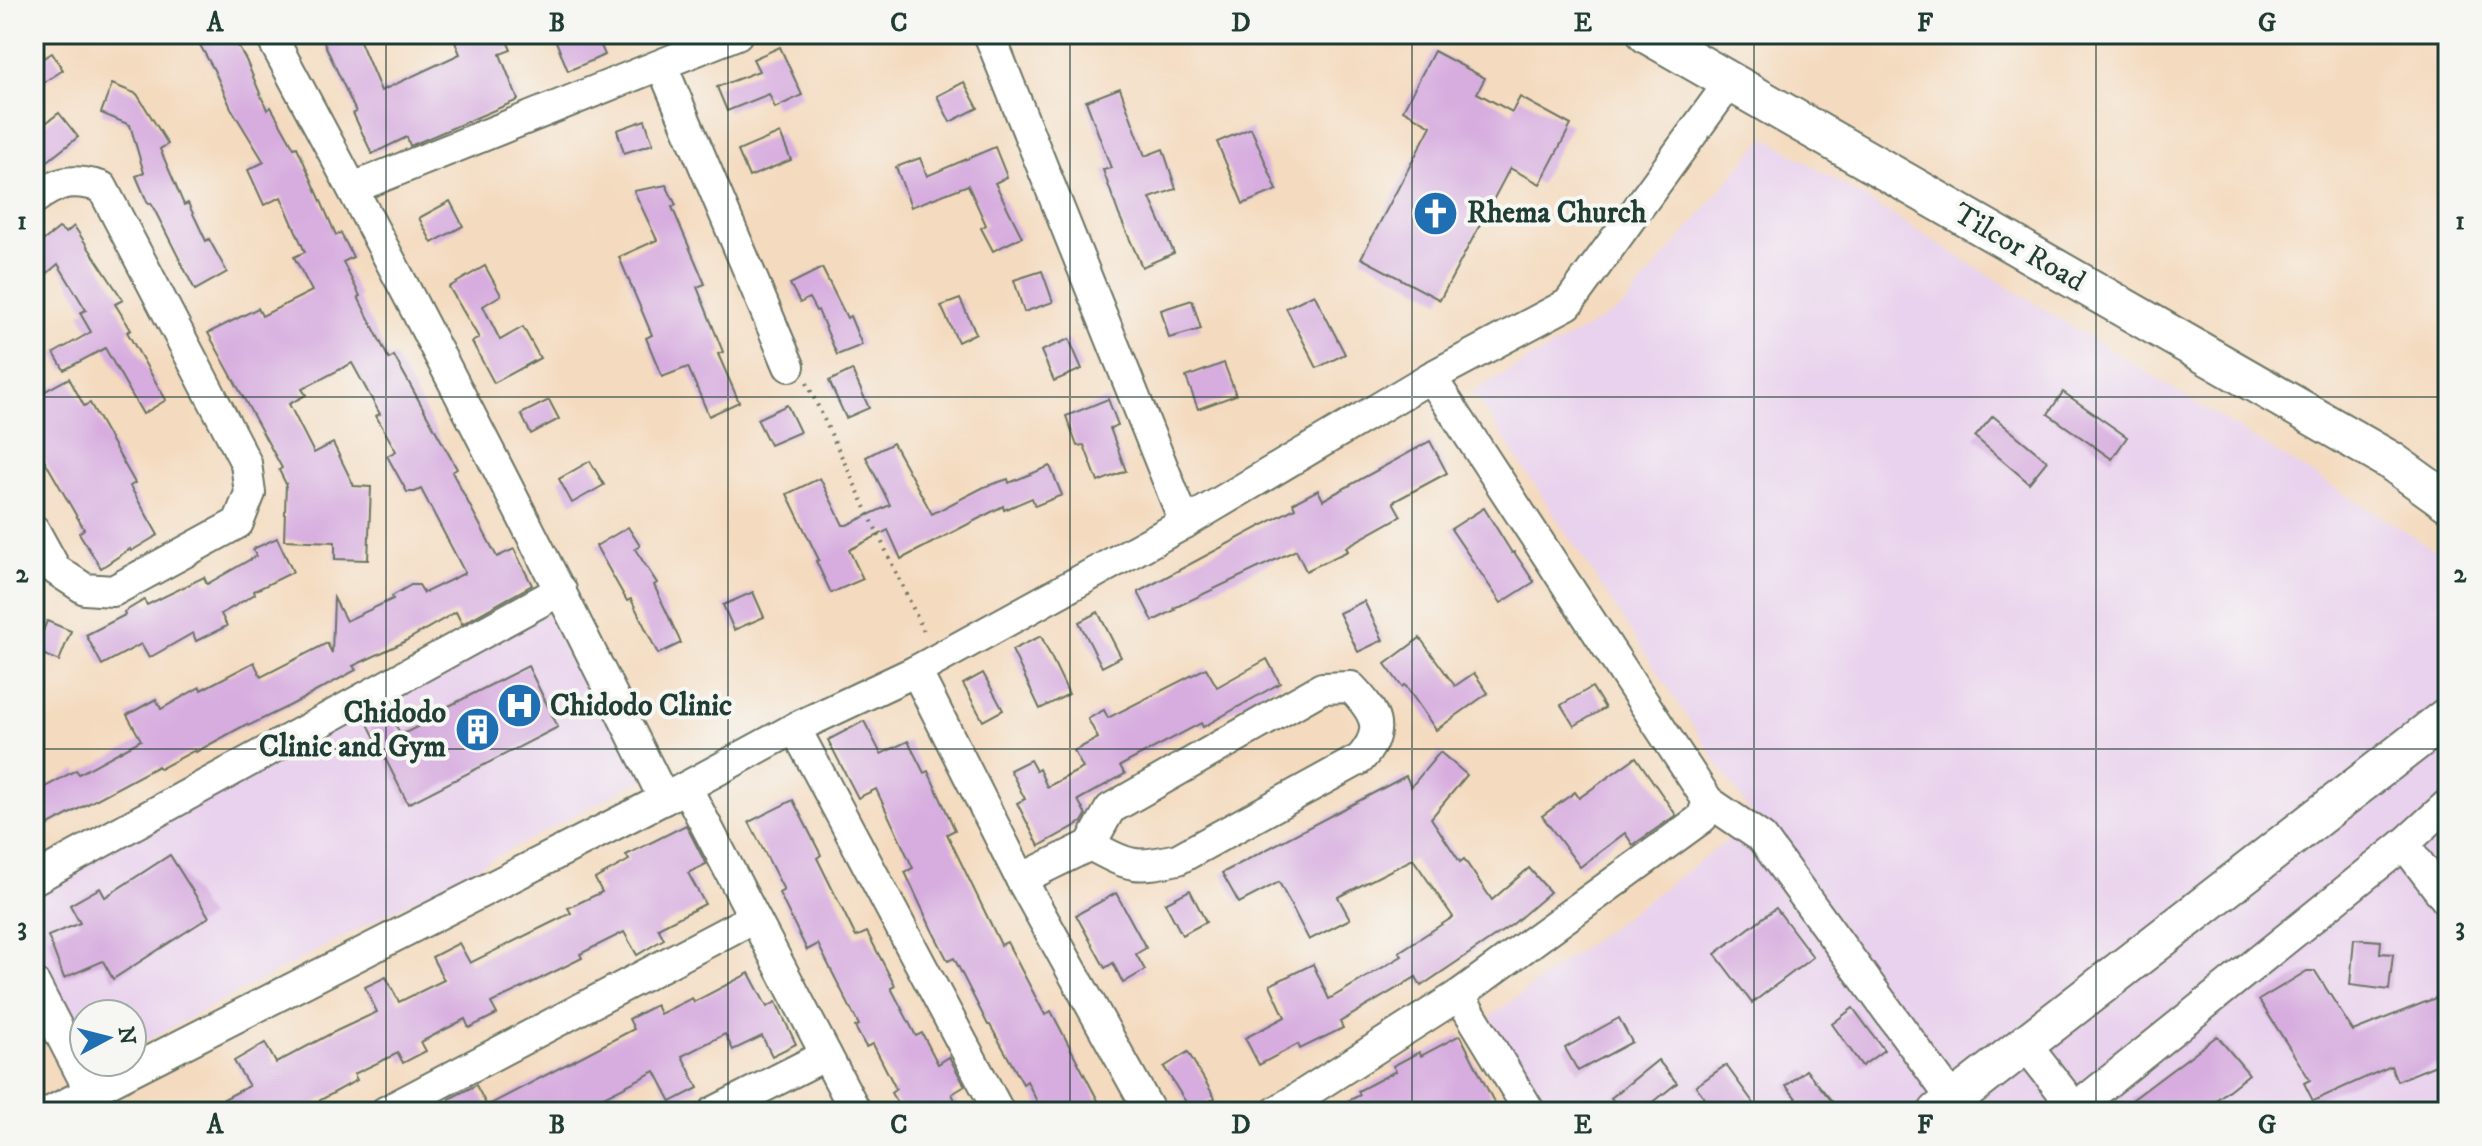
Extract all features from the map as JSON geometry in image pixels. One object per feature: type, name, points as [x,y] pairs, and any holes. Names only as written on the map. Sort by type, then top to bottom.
[{"type":"street","points":[[270,34],[561,590],[675,793],[753,918],[856,1112]]},
{"type":"street","points":[[353,188],[737,34]]},
{"type":"street","points":[[989,34],[1185,523]]},
{"type":"street","name":"Tilcor Road","points":[[1647,34],[2391,461],[2448,502]]},
{"type":"street","points":[[662,66],[789,366]]},
{"type":"street","points":[[50,1112],[675,793],[795,728],[927,665],[1185,523],[1431,377],[1568,304],[1730,82]]},
{"type":"street","points":[[34,199],[54,185],[80,180],[102,187],[246,463],[250,493],[238,523],[113,591],[85,589],[56,570],[34,530]]},
{"type":"street","points":[[1431,377],[1708,801],[1762,838],[1946,1106],[2444,728]]},
{"type":"street","points":[[2391,461],[2448,469]]},
{"type":"street","points":[[34,879],[561,590]]},
{"type":"street","points":[[927,665],[1021,879],[1150,1112]]},
{"type":"street","points":[[1021,879],[1090,845],[1110,809],[1322,688],[1351,687],[1369,706],[1377,728],[1372,746],[1360,759],[1178,859],[1153,865],[1128,865],[1090,845]]},
{"type":"street","points":[[795,728],[999,1112]]},
{"type":"street","points":[[1276,1112],[1459,995],[1702,818],[1708,801]]},
{"type":"street","points":[[2025,1044],[2073,1110],[2404,844],[2448,804]]},
{"type":"street","points":[[2404,844],[2448,902]]},
{"type":"street","points":[[385,1112],[753,918]]},
{"type":"street","points":[[34,983],[90,1091]]},
{"type":"street","points":[[1459,995],[1530,1112]]},
{"type":"street","points":[[714,1112],[826,1055]]},
{"type":"path","points":[[789,366],[805,378],[927,665]]},
{"type":"shaded area","points":[[1765,137],[2448,558],[2448,1112],[1542,1112],[1490,1017],[1755,820],[1473,391],[1622,308]]},
{"type":"shaded area","points":[[568,602],[657,772],[148,1040],[148,998],[68,998],[68,1016],[34,955],[34,892]]},
{"type":"building","points":[[218,34],[231,34],[246,60],[267,110],[271,107],[294,148],[297,147],[336,235],[341,233],[353,257],[343,262],[358,297],[389,359],[394,356],[457,469],[452,472],[497,557],[514,549],[532,585],[462,624],[456,612],[353,666],[356,670],[291,705],[160,769],[158,766],[34,833],[34,793],[76,770],[79,774],[141,740],[127,715],[156,699],[161,709],[254,662],[261,677],[327,643],[332,653],[334,598],[346,621],[393,599],[392,596],[411,585],[419,585],[424,593],[465,573],[421,489],[407,492],[387,456],[396,451],[352,363],[302,389],[306,395],[289,404],[314,453],[333,443],[354,486],[371,487],[368,560],[335,559],[335,542],[284,540],[286,484],[279,470],[282,468],[208,333],[258,308],[262,316],[312,291],[294,257],[305,252],[281,197],[264,205],[248,170],[264,162],[231,108],[200,45]]},
{"type":"building","points":[[320,34],[357,34],[381,91],[460,54],[455,42],[475,34],[504,34],[511,50],[500,54],[518,100],[410,146],[407,137],[372,154]]},
{"type":"building","points":[[553,34],[596,34],[605,55],[568,71]]},
{"type":"building","points":[[780,47],[802,95],[775,108],[769,94],[727,111],[717,87],[759,71],[753,59]]},
{"type":"building","name":"Rhema Church","points":[[1434,51],[1485,78],[1477,93],[1512,112],[1520,97],[1571,125],[1540,184],[1510,168],[1440,300],[1361,258],[1431,126],[1403,110]]},
{"type":"building","points":[[52,53],[63,70],[43,83],[34,64]]},
{"type":"building","points":[[964,82],[978,108],[950,122],[937,96]]},
{"type":"building","points":[[112,84],[137,94],[168,144],[160,149],[184,205],[188,203],[206,241],[209,239],[227,272],[195,290],[136,176],[144,173],[130,125],[101,113]]},
{"type":"building","points":[[1120,88],[1145,156],[1163,149],[1176,189],[1150,198],[1174,253],[1142,267],[1103,170],[1111,168],[1086,101]]},
{"type":"building","points":[[59,113],[78,137],[34,172],[34,132]]},
{"type":"building","points":[[645,120],[653,144],[624,153],[617,130]]},
{"type":"building","points":[[1251,128],[1277,190],[1243,204],[1217,142]]},
{"type":"building","points":[[780,133],[791,160],[749,177],[738,151]]},
{"type":"building","points":[[995,147],[1007,177],[995,183],[1022,237],[993,251],[981,228],[986,225],[968,185],[911,207],[896,167],[920,158],[927,176]]},
{"type":"building","points":[[666,185],[676,205],[672,207],[705,284],[697,287],[723,352],[718,354],[739,402],[709,416],[688,367],[662,377],[646,338],[652,335],[619,257],[657,240],[634,191]]},
{"type":"building","points":[[450,201],[463,226],[432,243],[419,218]]},
{"type":"building","points":[[74,226],[123,300],[115,304],[131,330],[127,332],[166,400],[143,414],[105,348],[64,370],[54,353],[91,332],[80,313],[86,310],[58,264],[44,276],[34,263],[34,248],[59,228],[66,233]]},
{"type":"building","points":[[485,266],[501,295],[483,306],[500,340],[523,327],[540,358],[494,383],[472,342],[479,338],[449,287]]},
{"type":"building","points":[[822,268],[847,318],[850,316],[862,345],[837,355],[818,310],[809,298],[800,303],[790,284]]},
{"type":"building","points":[[1042,271],[1053,302],[1024,312],[1014,280]]},
{"type":"building","points":[[1314,294],[1345,354],[1317,368],[1286,308]]},
{"type":"building","points":[[960,299],[976,333],[958,342],[941,306]]},
{"type":"building","points":[[1192,300],[1201,329],[1169,338],[1161,310]]},
{"type":"building","points":[[1069,339],[1082,369],[1054,381],[1041,351]]},
{"type":"building","points":[[1224,363],[1236,395],[1198,409],[1186,377]]},
{"type":"building","points":[[852,370],[869,408],[846,418],[829,381]]},
{"type":"building","points":[[69,378],[84,406],[90,403],[135,483],[130,486],[158,535],[101,568],[79,533],[84,529],[34,442],[34,397]]},
{"type":"building","points":[[2063,392],[2127,437],[2112,459],[2048,414]]},
{"type":"building","points":[[1108,399],[1118,425],[1110,428],[1126,471],[1098,482],[1084,445],[1077,446],[1066,416]]},
{"type":"building","points":[[549,400],[559,419],[531,434],[521,414]]},
{"type":"building","points":[[787,405],[800,432],[770,445],[757,419]]},
{"type":"building","points":[[1993,416],[2047,461],[2029,483],[1975,437]]},
{"type":"building","points":[[1430,441],[1447,473],[1393,502],[1401,516],[1346,547],[1348,551],[1306,571],[1296,550],[1153,621],[1138,592],[1295,508],[1293,503],[1318,490],[1323,500]]},
{"type":"building","points":[[893,443],[932,514],[984,487],[1008,479],[1009,483],[1050,466],[1062,495],[1035,506],[1032,498],[1004,510],[1003,506],[901,559],[888,530],[849,550],[863,579],[831,593],[816,561],[819,560],[787,494],[820,478],[843,525],[890,505],[866,457]]},
{"type":"building","points":[[590,461],[604,485],[572,503],[559,479]]},
{"type":"building","points":[[1484,508],[1534,582],[1501,603],[1451,529]]},
{"type":"building","points":[[628,527],[640,546],[635,549],[657,583],[654,585],[681,643],[658,654],[631,599],[627,601],[596,546]]},
{"type":"building","points":[[277,538],[293,572],[254,591],[255,594],[221,614],[227,626],[196,641],[193,633],[149,658],[141,644],[102,665],[86,635],[125,615],[124,612],[144,600],[147,605],[204,577],[207,584],[256,556],[253,549]]},
{"type":"building","points":[[753,592],[764,617],[734,630],[723,605]]},
{"type":"building","points":[[1364,601],[1383,640],[1358,652],[1339,613]]},
{"type":"building","points":[[1098,612],[1121,657],[1102,667],[1079,622]]},
{"type":"building","points":[[47,621],[71,631],[59,661],[35,651]]},
{"type":"building","points":[[1041,636],[1069,694],[1040,709],[1012,650]]},
{"type":"building","points":[[1420,638],[1455,686],[1474,673],[1488,693],[1436,730],[1405,685],[1402,687],[1385,664]]},
{"type":"building","points":[[1267,659],[1280,683],[1203,727],[1201,723],[1120,766],[1125,774],[1078,800],[1086,815],[1082,822],[1039,846],[1017,803],[1025,799],[1010,770],[1030,760],[1036,771],[1039,769],[1047,787],[1083,768],[1074,751],[1098,738],[1088,719],[1104,710],[1108,718],[1206,668],[1217,687]]},
{"type":"building","points":[[528,666],[558,727],[408,804],[368,724],[389,713],[401,735],[443,714],[441,710]]},
{"type":"building","points":[[983,673],[1003,710],[983,721],[963,684]]},
{"type":"building","points":[[1592,687],[1605,708],[1574,726],[1561,705]]},
{"type":"building","points":[[864,721],[881,754],[908,741],[924,773],[928,771],[955,830],[947,834],[1001,945],[1007,942],[1045,1015],[1051,1011],[1104,1112],[1042,1112],[1027,1081],[1023,1084],[954,958],[948,961],[931,928],[905,872],[913,868],[876,789],[858,798],[828,740]]},
{"type":"building","points":[[1440,752],[1467,775],[1431,818],[1460,862],[1464,859],[1492,900],[1529,868],[1550,892],[1513,924],[1421,986],[1416,977],[1340,1022],[1343,1028],[1300,1049],[1298,1044],[1259,1065],[1245,1038],[1285,1017],[1270,985],[1313,964],[1329,999],[1402,956],[1399,952],[1453,917],[1413,859],[1338,897],[1350,919],[1309,940],[1279,882],[1239,903],[1222,873],[1406,776],[1411,787]]},
{"type":"building","points":[[1636,757],[1676,815],[1633,845],[1625,833],[1580,867],[1542,816],[1575,792],[1579,798]]},
{"type":"building","points":[[793,800],[821,855],[817,858],[856,937],[867,932],[916,1036],[922,1033],[938,1064],[949,1057],[965,1086],[952,1094],[961,1112],[903,1112],[891,1093],[896,1089],[873,1044],[866,1047],[855,1027],[859,1025],[818,944],[807,950],[779,893],[784,890],[749,822]]},
{"type":"building","points":[[686,825],[706,864],[688,873],[705,904],[658,928],[664,939],[637,955],[624,932],[580,954],[582,958],[491,1003],[497,1014],[469,1028],[465,1019],[421,1042],[426,1051],[403,1063],[398,1053],[354,1074],[357,1080],[299,1112],[199,1112],[249,1086],[234,1061],[265,1043],[276,1063],[377,1012],[365,987],[386,977],[399,1002],[444,980],[432,957],[459,943],[470,963],[571,913],[568,908],[602,892],[595,879],[629,860],[626,855]]},
{"type":"building","points":[[170,855],[209,917],[113,979],[103,961],[64,978],[48,936],[80,923],[70,905],[100,888],[105,897]]},
{"type":"building","points":[[1190,890],[1206,922],[1182,935],[1165,903]]},
{"type":"building","points":[[1116,893],[1146,948],[1136,954],[1145,970],[1123,983],[1113,963],[1105,968],[1076,915]]},
{"type":"building","points":[[1776,908],[1813,957],[1752,1003],[1715,954]]},
{"type":"building","points":[[2354,939],[2381,941],[2380,953],[2393,954],[2389,990],[2350,985]]},
{"type":"building","points":[[2307,971],[2315,971],[2353,1031],[2448,993],[2448,1060],[2397,1081],[2391,1066],[2313,1101],[2304,1083],[2310,1080],[2259,1000]]},
{"type":"building","points":[[749,973],[767,1007],[776,1002],[796,1044],[772,1056],[762,1036],[733,1050],[725,1034],[682,1056],[698,1088],[671,1102],[655,1071],[574,1112],[456,1112],[449,1099],[476,1085],[487,1106],[634,1029],[629,1019],[656,1005],[660,1014],[692,998],[694,1002]]},
{"type":"building","points":[[1853,1008],[1884,1050],[1862,1066],[1832,1024]]},
{"type":"building","points":[[1619,1018],[1632,1042],[1578,1071],[1565,1048]]},
{"type":"building","points":[[1460,1035],[1499,1112],[1326,1112],[1360,1095],[1358,1091],[1396,1071],[1393,1066],[1419,1052],[1421,1056]]},
{"type":"building","points":[[2217,1036],[2249,1074],[2201,1112],[2141,1112],[2132,1100]]},
{"type":"building","points":[[1188,1052],[1215,1098],[1192,1112],[1164,1067]]},
{"type":"building","points":[[1658,1060],[1677,1083],[1641,1112],[1622,1112],[1611,1098]]},
{"type":"building","points":[[1726,1065],[1760,1112],[1715,1112],[1696,1086]]},
{"type":"building","points":[[1806,1070],[1841,1112],[1807,1112],[1786,1086]]},
{"type":"place","name":"Rhema Church","points":[[1436,213]]},
{"type":"place","name":"Chidodo Clinic","points":[[519,706]]},
{"type":"place","name":"Chidodo Clinic and Gym","points":[[477,730]]}]
